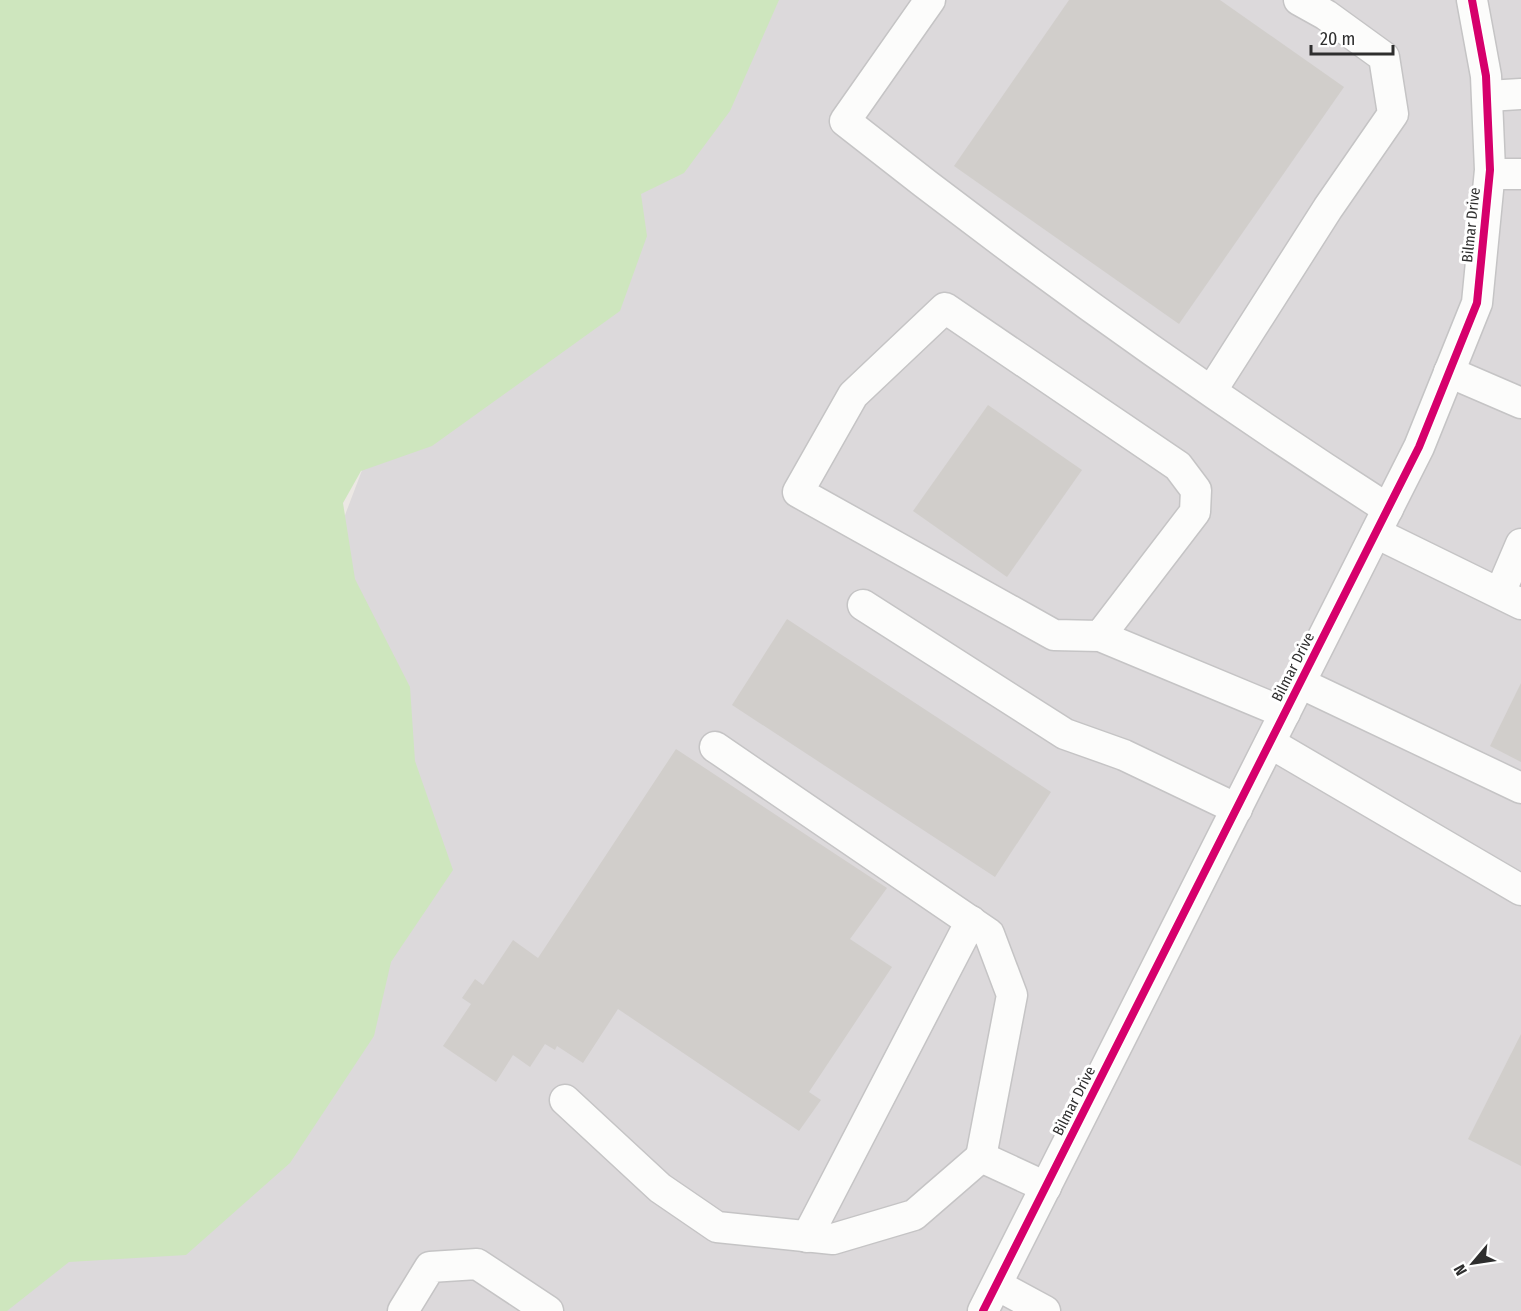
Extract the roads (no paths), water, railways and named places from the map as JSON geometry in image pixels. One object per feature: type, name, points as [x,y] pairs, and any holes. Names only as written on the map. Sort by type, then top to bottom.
[{"type":"street","points":[[930,0],[845,121],[951,205],[1294,449],[1382,521],[1510,598],[1521,544]]},
{"type":"street","points":[[1212,390],[1328,208],[1393,114],[1384,57],[1326,15],[1299,0]]},
{"type":"street","name":"Bilmar Drive","points":[[983,1311],[1419,447],[1477,303],[1490,174],[1488,96],[1472,0]]},
{"type":"street","points":[[1488,96],[1521,94]]},
{"type":"street","points":[[1490,174],[1521,174]]},
{"type":"street","points":[[1100,636],[1195,512],[1196,490],[1178,466],[945,308],[853,395],[798,492],[1054,635],[1100,636],[1285,713]]},
{"type":"street","points":[[1449,372],[1518,393]]},
{"type":"street","points":[[863,605],[1065,734],[1124,755],[1237,809]]},
{"type":"street","points":[[1300,683],[1521,788]]},
{"type":"street","points":[[1270,743],[1521,890]]},
{"type":"street","points":[[565,1100],[660,1188],[717,1227],[832,1239],[914,1215],[981,1157],[1012,995],[989,934],[715,747]]},
{"type":"street","points":[[807,1237],[971,921]]},
{"type":"street","points":[[981,1157],[1046,1187]]},
{"type":"street","points":[[403,1311],[430,1267],[477,1264],[548,1311]]},
{"type":"street","points":[[997,1285],[1045,1311]]}]
